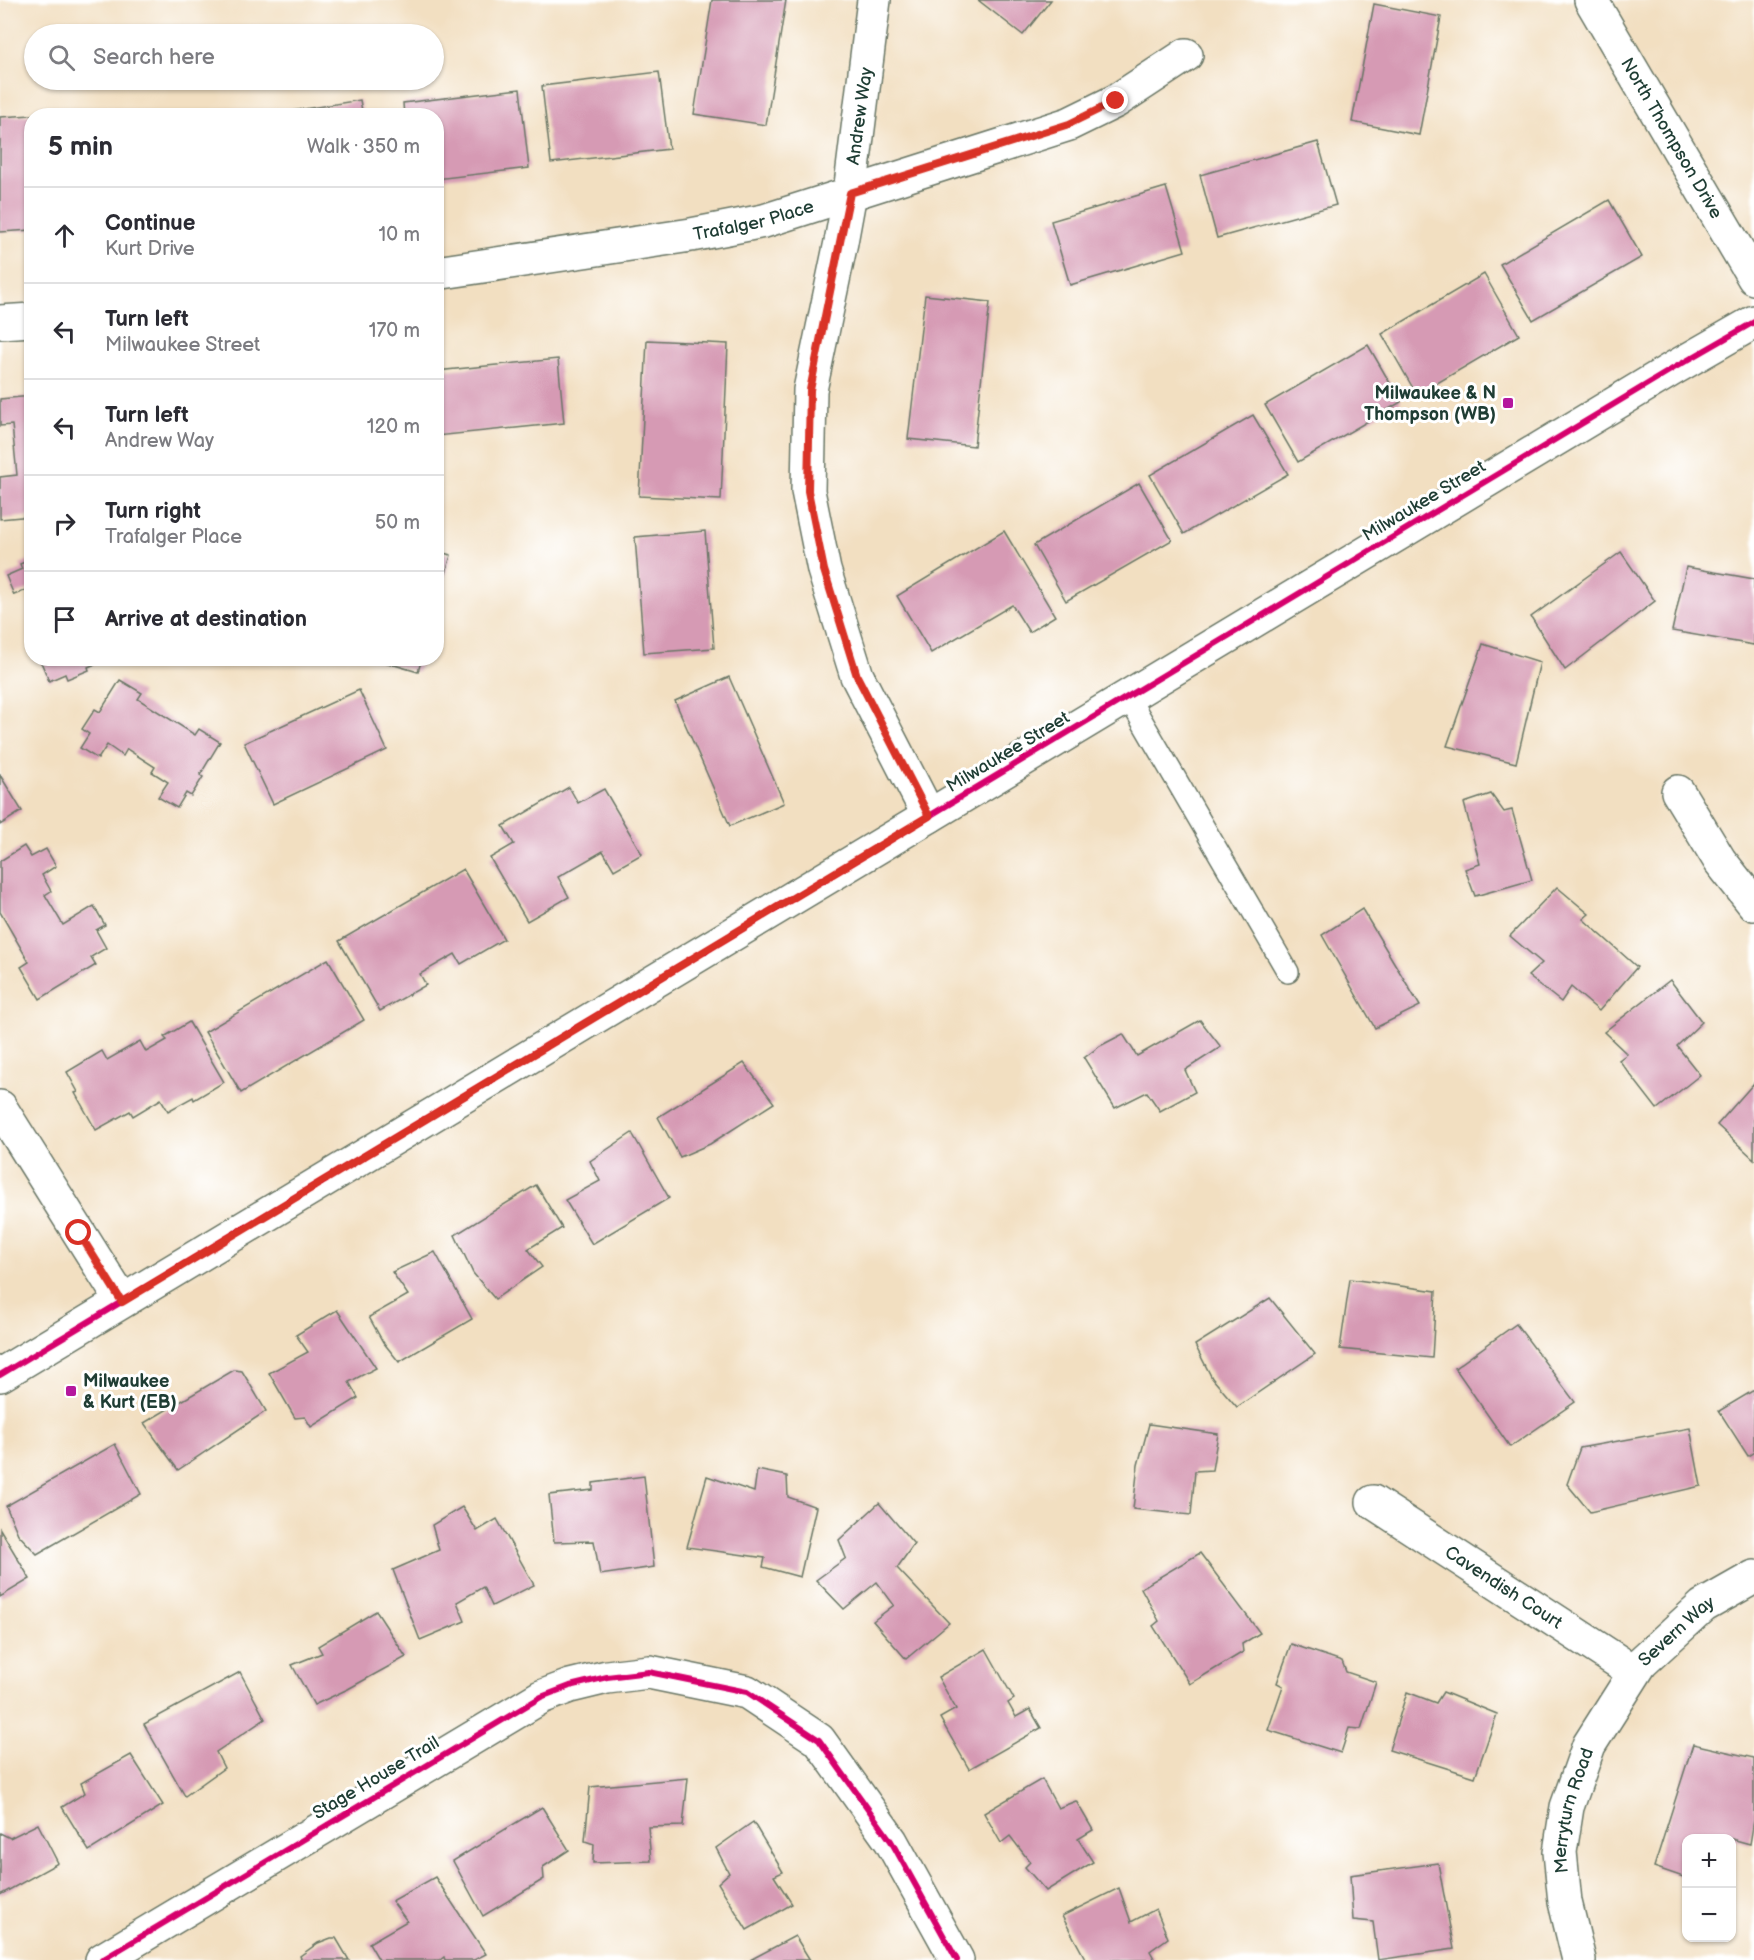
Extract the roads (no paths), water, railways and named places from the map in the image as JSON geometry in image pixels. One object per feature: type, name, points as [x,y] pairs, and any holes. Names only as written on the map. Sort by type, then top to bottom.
[{"type":"street","name":"Andrew Way","points":[[874,0],[850,193],[810,390],[808,491],[824,570],[857,676],[929,816]]},
{"type":"street","name":"North Thompson Drive","points":[[1591,0],[1754,278]]},
{"type":"street","name":"Trafalger Place","points":[[444,272],[691,235],[764,221],[1069,124],[1116,101],[1186,55]]},
{"type":"street","points":[[0,322],[24,320]]},
{"type":"street","name":"Milwaukee Street","points":[[0,1375],[1754,322]]},
{"type":"street","points":[[1678,792],[1720,861],[1754,904]]},
{"type":"street","points":[[0,1107],[122,1302]]},
{"type":"street","name":"Cavendish Court","points":[[1373,1502],[1634,1672]]},
{"type":"street","name":"Severn Way","points":[[1634,1672],[1703,1606],[1754,1577]]},
{"type":"street","name":"Stage House Trail","points":[[102,1960],[541,1697],[570,1686],[607,1677],[649,1672],[747,1692],[819,1740],[891,1841],[957,1960]]},
{"type":"street","name":"Merryturn Road","points":[[1579,1960],[1565,1902],[1560,1852],[1567,1807],[1589,1745],[1634,1672]]},
{"type":"lane","points":[[1128,696],[1288,972]]},
{"type":"place","name":"Milwaukee & N Thompson (WB)","points":[[1508,403]]},
{"type":"place","name":"Milwaukee & Kurt (EB)","points":[[71,1391]]}]
